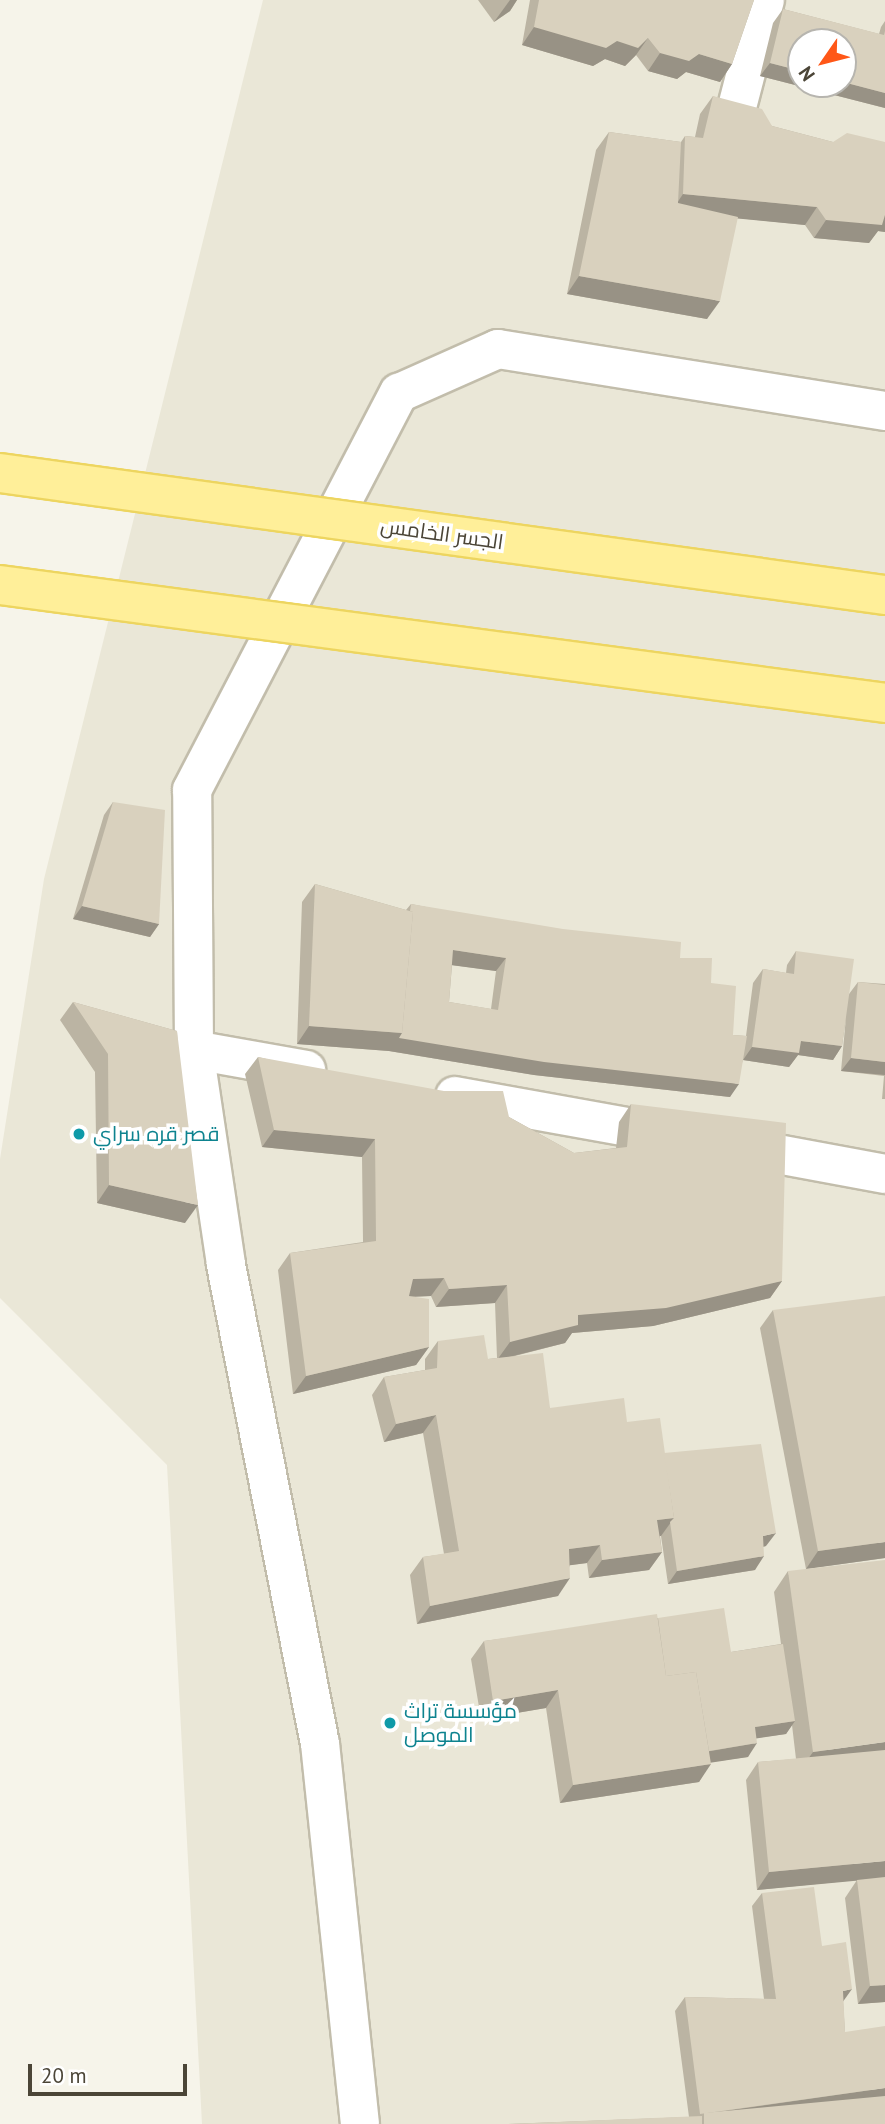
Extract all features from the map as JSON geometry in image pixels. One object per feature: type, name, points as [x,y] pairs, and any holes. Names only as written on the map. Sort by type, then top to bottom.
[{"type":"main road","name":"الجسر الخامس","points":[[0,473],[885,595]]},
{"type":"main road","points":[[0,585],[885,703]]},
{"type":"street","points":[[736,111],[765,0]]},
{"type":"street","points":[[360,2124],[320,1744],[226,1264],[194,1050],[192,790],[399,393],[498,349],[885,411]]},
{"type":"street","points":[[194,1050],[343,1076]]},
{"type":"street","points":[[425,1091],[885,1174]]},
{"type":"shaded area","points":[[263,0],[885,0],[885,2124],[202,2124],[167,1465],[0,1298],[0,1159],[44,879]]},
{"type":"building","points":[[539,0],[754,0],[732,64],[699,54],[689,61],[660,53],[648,38],[638,48],[617,41],[606,48],[534,27]]},
{"type":"building","points":[[783,9],[857,28],[787,28],[787,67],[770,63]]},
{"type":"building","points":[[857,28],[884,35],[885,31],[885,93],[857,86]]},
{"type":"building","points":[[713,96],[762,109],[772,126],[833,142],[847,133],[885,142],[885,215],[882,225],[826,220],[817,207],[683,194],[685,136],[703,138]]},
{"type":"building","points":[[609,132],[681,142],[678,203],[738,217],[720,301],[579,276]]},
{"type":"building","points":[[113,802],[165,810],[159,924],[82,906]]},
{"type":"building","points":[[315,884],[413,912],[402,1033],[309,1026]]},
{"type":"building","points":[[411,904],[563,929],[681,942],[680,958],[712,958],[711,983],[736,986],[733,1035],[747,1036],[739,1084],[544,1062],[399,1038],[402,1033],[413,912],[410,911]],"holes":[[[453,950],[506,958],[498,1010],[449,1002]]]},
{"type":"building","points":[[796,951],[854,959],[842,1046],[801,1041],[799,1053],[752,1047],[763,969],[794,974]]},
{"type":"building","points":[[858,982],[885,985],[885,1062],[851,1058]]},
{"type":"building","points":[[73,1002],[177,1031],[198,1205],[109,1185],[108,1054]]},
{"type":"building","points":[[258,1057],[444,1091],[503,1091],[509,1117],[574,1153],[627,1147],[631,1104],[786,1123],[782,1281],[666,1308],[578,1315],[578,1325],[510,1342],[507,1285],[449,1289],[444,1278],[413,1279],[409,1296],[429,1299],[429,1347],[306,1376],[290,1253],[376,1241],[375,1139],[274,1130]]},
{"type":"building","points":[[885,1296],[885,1542],[818,1551],[773,1310]]},
{"type":"building","points":[[484,1335],[488,1359],[543,1353],[550,1408],[624,1398],[627,1422],[660,1418],[674,1518],[657,1520],[662,1552],[602,1560],[600,1545],[569,1549],[570,1578],[430,1606],[423,1557],[459,1551],[436,1415],[396,1424],[384,1377],[437,1368],[438,1341]]},
{"type":"building","points":[[761,1444],[776,1533],[763,1536],[764,1556],[677,1571],[670,1522],[674,1518],[664,1453]]},
{"type":"building","points":[[885,1560],[885,1742],[813,1752],[788,1571]]},
{"type":"building","points":[[724,1608],[731,1652],[783,1644],[795,1721],[755,1727],[757,1743],[709,1751],[696,1672],[666,1676],[658,1618]]},
{"type":"building","points":[[657,1614],[666,1676],[696,1672],[711,1764],[573,1785],[558,1690],[493,1701],[484,1641]]},
{"type":"building","points":[[885,1750],[885,1861],[769,1872],[758,1762]]},
{"type":"building","points":[[885,1877],[885,1985],[870,1986],[857,1880]]},
{"type":"building","points":[[814,1887],[822,1946],[846,1942],[852,1989],[843,1991],[845,2032],[885,2026],[885,2088],[700,2114],[685,1997],[776,1999],[762,1893]]},
{"type":"building","points":[[885,2096],[885,2124],[704,2124],[704,2113]]},
{"type":"building","points":[[702,2116],[702,2124],[508,2124]]},
{"type":"place","name":"قصر قره سراي","points":[[79,1134]]},
{"type":"place","name":"مؤسسة تراث الموصل","points":[[390,1723]]}]
